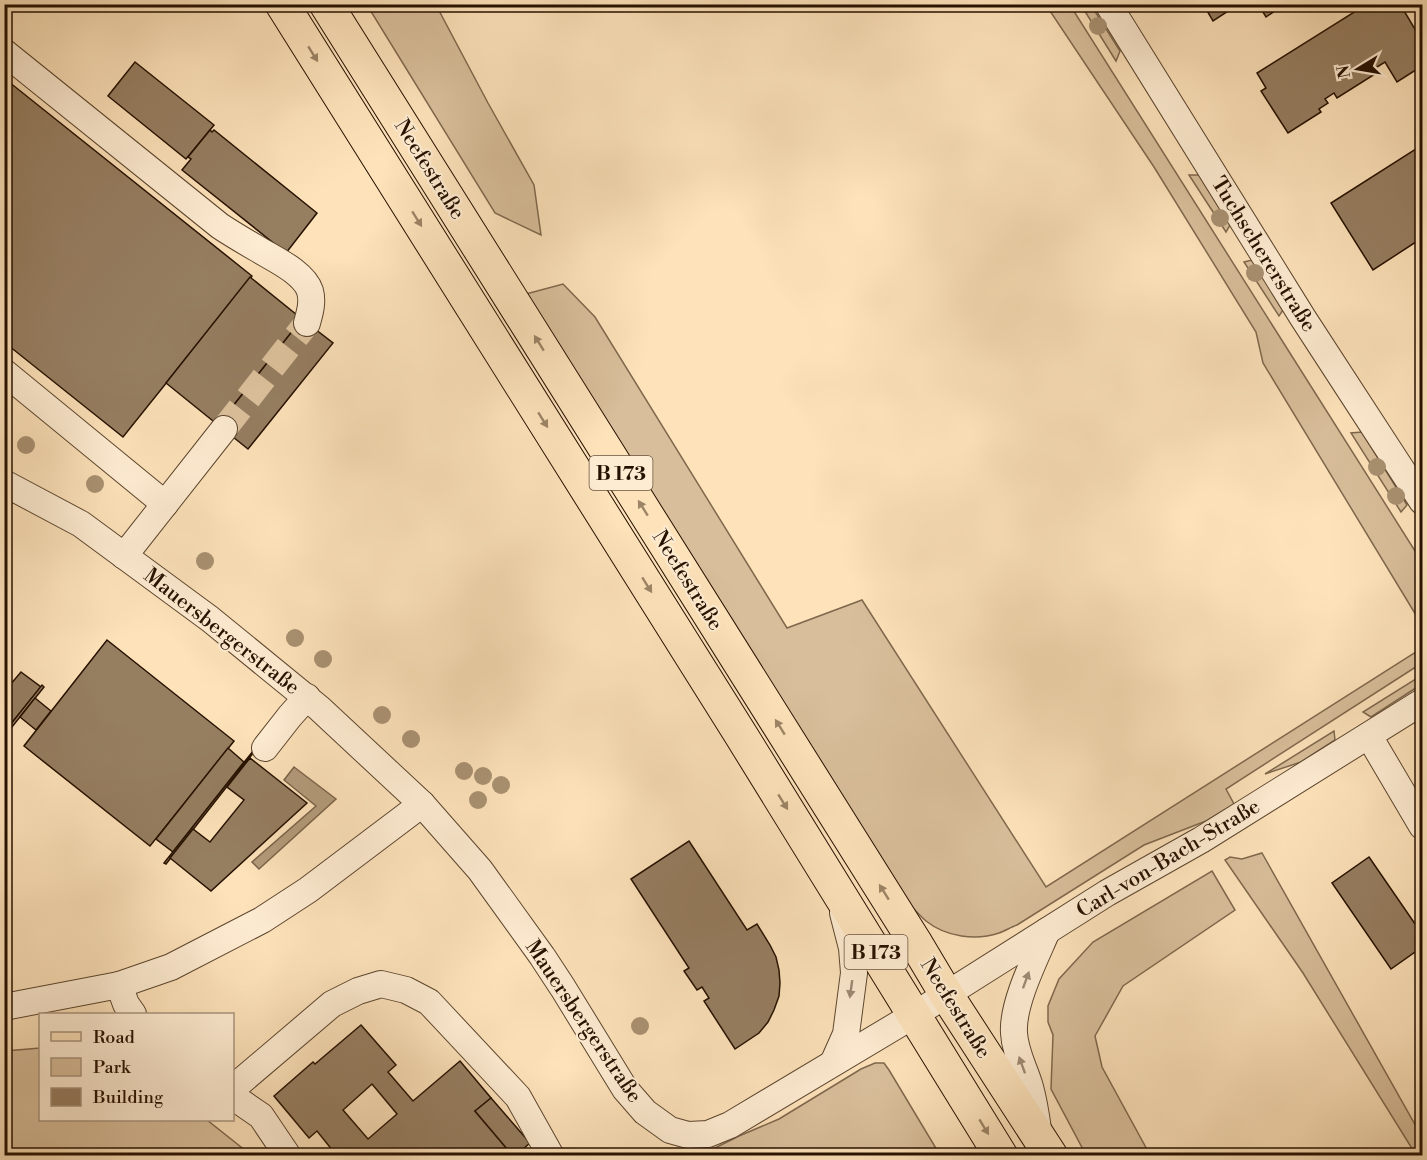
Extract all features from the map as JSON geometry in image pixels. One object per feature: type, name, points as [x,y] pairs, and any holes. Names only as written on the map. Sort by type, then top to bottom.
[{"type":"main road","name":"Neefestraße","points":[[282,4],[1001,1155]]},
{"type":"main road","name":"Neefestraße","points":[[326,4],[946,994],[1046,1147]]},
{"type":"street","name":"Tuchschererstraße","points":[[1108,4],[1303,318],[1422,501]]},
{"type":"street","points":[[4,52],[220,226],[282,262],[300,278],[309,289],[312,304],[307,322]]},
{"type":"street","points":[[4,372],[165,504]]},
{"type":"street","points":[[126,555],[224,429]]},
{"type":"street","name":"Mauersbergerstraße","points":[[4,483],[81,524],[210,619],[306,697],[422,804],[480,870],[542,956],[625,1089],[645,1112],[670,1130],[688,1135],[708,1134],[730,1125],[914,1015]]},
{"type":"street","points":[[265,748],[306,697]]},
{"type":"street","name":"Carl-von-Bach-Straße","points":[[914,1015],[1107,893],[1201,840],[1422,702]]},
{"type":"street","points":[[1369,736],[1422,826]]},
{"type":"street","points":[[4,1007],[105,987],[171,967],[262,920],[308,890],[422,804]]},
{"type":"street","points":[[834,1061],[846,1034],[854,973],[852,948],[838,891]]},
{"type":"street","points":[[1046,1147],[1030,1087],[1018,1056],[1014,1032],[1018,1005],[1047,931]]},
{"type":"street","points":[[234,1087],[332,1004],[358,991],[381,984],[406,990],[429,1002],[518,1097],[551,1155]]},
{"type":"street","points":[[105,987],[133,1013]]},
{"type":"street","points":[[234,1097],[261,1116],[288,1155]]},
{"type":"green space","points":[[367,5],[436,5],[534,185],[541,235],[495,213]]},
{"type":"green space","points":[[1046,5],[1070,5],[1422,562],[1422,625],[1263,363],[1256,332],[1154,167]]},
{"type":"green space","points":[[1081,5],[1091,5],[1120,51],[1116,61]]},
{"type":"green space","points":[[1189,175],[1199,175],[1230,225],[1226,232]]},
{"type":"green space","points":[[1252,260],[1283,310],[1279,316],[1244,262]]},
{"type":"green space","points":[[563,284],[595,317],[787,628],[862,600],[1046,887],[1422,648],[1422,663],[1226,789],[1234,804],[1206,821],[1144,845],[1017,925],[1001,932],[971,937],[943,931],[926,921],[912,907],[526,294]]},
{"type":"green space","points":[[1362,432],[1407,505],[1401,512],[1351,433]]},
{"type":"green space","points":[[1422,675],[1422,684],[1371,717],[1363,712]]},
{"type":"green space","points":[[1334,731],[1335,740],[1301,762],[1265,774]]},
{"type":"green space","points":[[1262,853],[1422,1137],[1422,1155],[1416,1155],[1303,973],[1225,860],[1230,857],[1242,859]]},
{"type":"green space","points":[[1212,871],[1235,910],[1123,986],[1095,1036],[1102,1067],[1150,1155],[1086,1155],[1051,1089],[1053,1035],[1048,1022],[1048,1006],[1059,979],[1093,942]]},
{"type":"green space","points":[[39,1048],[39,1121],[208,1121],[251,1155],[5,1155],[5,1051]]},
{"type":"green space","points":[[875,1063],[884,1063],[889,1070],[940,1155],[701,1155],[779,1119],[861,1069]]},
{"type":"shaded area","points":[[294,767],[336,799],[259,869],[252,862],[316,806],[284,780]]},
{"type":"building","points":[[1203,4],[1239,4],[1213,21]]},
{"type":"building","points":[[1258,4],[1285,4],[1266,17]]},
{"type":"building","points":[[1367,4],[1400,4],[1422,41],[1422,66],[1397,82],[1385,62],[1372,70],[1375,74],[1337,98],[1334,93],[1325,99],[1328,103],[1319,109],[1321,112],[1288,133],[1261,91],[1266,88],[1257,73]]},
{"type":"building","points":[[135,62],[214,125],[186,159],[108,96]]},
{"type":"building","points":[[4,78],[252,276],[123,437],[4,342]]},
{"type":"building","points":[[210,130],[212,132],[214,130],[317,213],[286,253],[182,170],[191,159],[188,157]]},
{"type":"building","points":[[1422,145],[1422,238],[1373,270],[1331,203]]},
{"type":"building","points":[[250,277],[302,319],[218,425],[166,383]]},
{"type":"building","points":[[302,319],[333,343],[248,449],[218,425]]},
{"type":"building","points":[[107,640],[234,741],[150,846],[24,746]]},
{"type":"building","points":[[21,672],[41,687],[12,723],[4,717],[4,692]]},
{"type":"building","points":[[42,685],[44,687],[12,727],[10,725]]},
{"type":"building","points":[[35,698],[51,711],[36,730],[20,717]]},
{"type":"building","points":[[228,748],[244,762],[173,852],[156,839]]},
{"type":"building","points":[[253,751],[166,864],[164,863]]},
{"type":"building","points":[[250,758],[307,803],[211,891],[170,858],[193,829],[210,842],[244,800],[227,787]]},
{"type":"building","points":[[689,841],[747,930],[757,924],[776,957],[779,970],[779,996],[768,1022],[759,1033],[735,1049],[704,1001],[709,998],[702,987],[697,990],[684,971],[689,968],[631,879]]},
{"type":"building","points":[[1369,857],[1422,934],[1422,947],[1391,969],[1332,883]]},
{"type":"building","points":[[361,1025],[396,1065],[388,1072],[413,1101],[460,1061],[491,1098],[475,1111],[513,1156],[337,1156],[317,1131],[309,1138],[274,1096],[313,1062],[315,1064]],"holes":[[[372,1084],[397,1114],[368,1139],[343,1110]]]},
{"type":"building","points":[[491,1098],[530,1143],[515,1156],[475,1111]]},
{"type":"tunnel","points":[[224,429],[307,323]]}]
